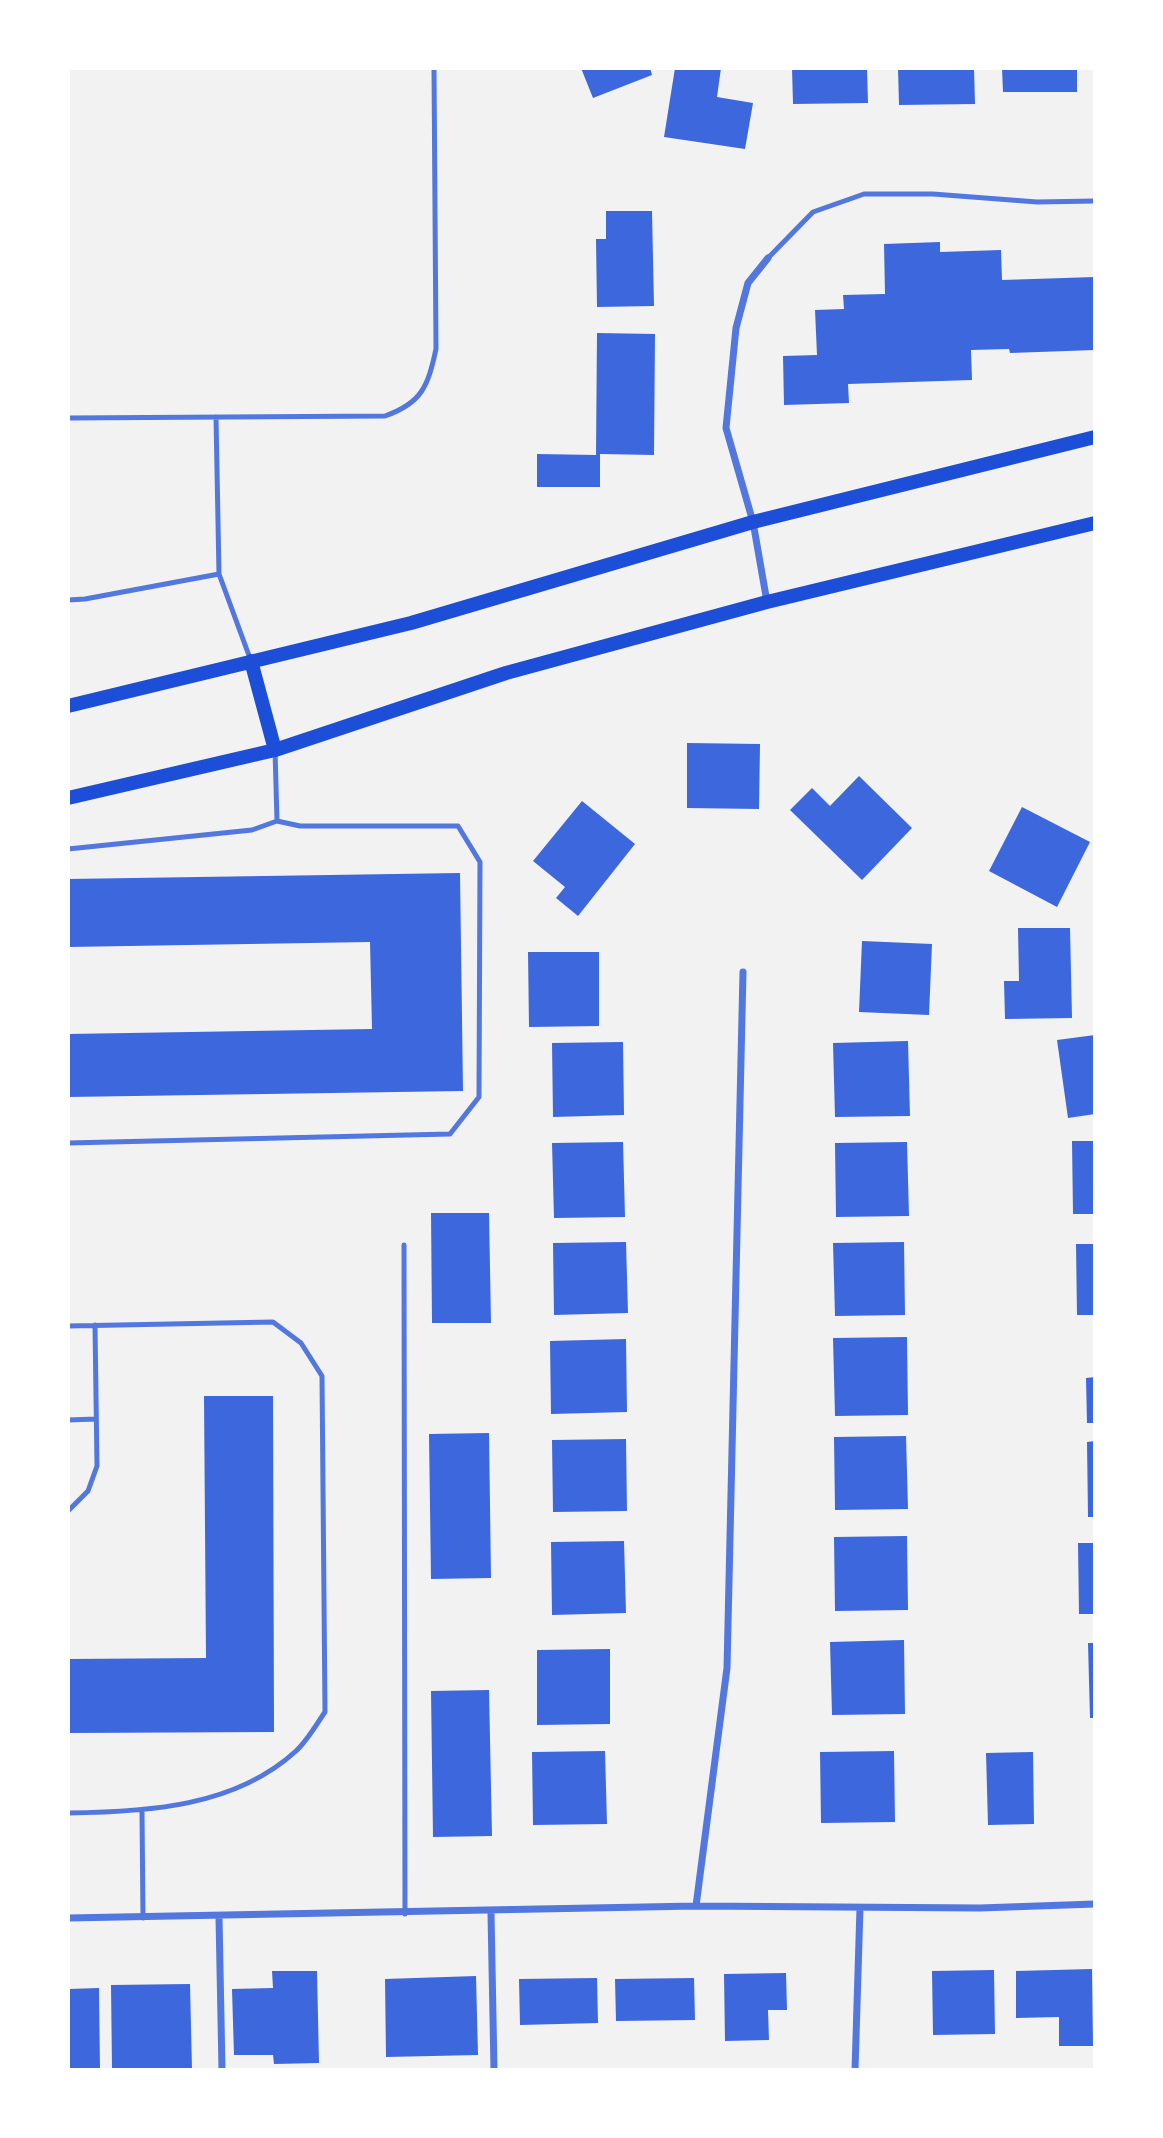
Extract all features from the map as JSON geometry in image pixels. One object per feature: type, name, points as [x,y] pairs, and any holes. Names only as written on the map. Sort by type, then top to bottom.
[{"type":"main road","points":[[68,706],[411,623],[753,522],[1095,437]]},
{"type":"main road","points":[[68,798],[275,750],[506,673],[767,601],[1095,523]]},
{"type":"main road","points":[[251,661],[275,750]]},
{"type":"street","points":[[767,601],[753,522],[726,428],[736,328],[748,283],[768,258]]},
{"type":"street","points":[[696,1906],[727,1668],[743,972]]},
{"type":"street","points":[[68,1918],[491,1913],[696,1906],[860,1908],[1095,1904]]},
{"type":"street","points":[[855,2070],[860,1908]]},
{"type":"street","points":[[491,1913],[494,2070]]},
{"type":"street","points":[[219,1917],[222,2070]]},
{"type":"lane","points":[[68,418],[385,416],[409,408],[428,382],[436,349],[433,68]]},
{"type":"lane","points":[[768,258],[813,212],[864,194],[933,194],[1037,202],[1095,201]]},
{"type":"lane","points":[[216,417],[219,574],[251,661]]},
{"type":"lane","points":[[68,600],[219,574]]},
{"type":"lane","points":[[275,750],[276,821]]},
{"type":"lane","points":[[68,849],[252,830],[276,821],[300,826],[458,826],[480,862],[479,1097],[450,1134],[68,1143]]},
{"type":"lane","points":[[404,1245],[405,1914]]},
{"type":"lane","points":[[68,1326],[272,1322],[300,1343],[321,1376],[325,1713],[297,1751],[248,1784],[206,1798],[142,1812],[68,1813]]},
{"type":"lane","points":[[68,1511],[88,1491],[97,1466],[95,1325]]},
{"type":"lane","points":[[68,1420],[96,1419]]},
{"type":"lane","points":[[142,1812],[143,1918]]},
{"type":"building","points":[[581,68],[650,68],[652,75],[593,98]]},
{"type":"building","points":[[675,68],[721,68],[717,97],[753,103],[745,149],[664,137]]},
{"type":"building","points":[[792,68],[867,68],[868,103],[793,104]]},
{"type":"building","points":[[898,68],[974,68],[975,104],[899,105]]},
{"type":"building","points":[[1002,68],[1077,68],[1077,92],[1003,92]]},
{"type":"building","points":[[606,211],[652,211],[654,306],[597,307],[596,239],[606,239]]},
{"type":"building","points":[[940,242],[940,252],[1001,250],[1002,280],[1095,277],[1095,350],[1010,353],[1009,349],[971,350],[972,380],[848,384],[849,403],[784,405],[783,356],[817,355],[815,310],[844,309],[843,295],[885,294],[884,244]]},
{"type":"building","points":[[597,333],[655,334],[654,455],[600,454],[600,487],[537,487],[537,454],[596,455]]},
{"type":"building","points":[[687,743],[760,744],[759,809],[687,808]]},
{"type":"building","points":[[859,776],[912,828],[862,880],[790,810],[812,788],[830,806]]},
{"type":"building","points":[[582,801],[635,844],[578,916],[556,898],[565,887],[533,861]]},
{"type":"building","points":[[1022,807],[1090,842],[1057,907],[989,871]]},
{"type":"building","points":[[460,873],[463,1091],[68,1097],[68,1034],[372,1029],[370,942],[68,947],[68,879]]},
{"type":"building","points":[[1018,928],[1070,928],[1072,1018],[1005,1019],[1004,981],[1019,981]]},
{"type":"building","points":[[862,941],[932,944],[929,1015],[859,1012]]},
{"type":"building","points":[[528,952],[599,952],[599,1026],[529,1027]]},
{"type":"building","points":[[1095,1035],[1095,1114],[1068,1118],[1057,1040]]},
{"type":"building","points":[[908,1041],[910,1116],[835,1117],[833,1043]]},
{"type":"building","points":[[623,1042],[624,1115],[553,1117],[552,1043]]},
{"type":"building","points":[[1072,1141],[1095,1141],[1095,1214],[1073,1214]]},
{"type":"building","points":[[623,1142],[625,1217],[554,1218],[552,1143]]},
{"type":"building","points":[[907,1142],[909,1216],[836,1217],[835,1143]]},
{"type":"building","points":[[431,1213],[489,1213],[491,1323],[432,1323]]},
{"type":"building","points":[[626,1242],[628,1313],[554,1315],[553,1243]]},
{"type":"building","points":[[904,1242],[905,1315],[835,1316],[833,1243]]},
{"type":"building","points":[[1076,1244],[1095,1244],[1095,1315],[1077,1315]]},
{"type":"building","points":[[907,1337],[908,1415],[835,1416],[833,1338]]},
{"type":"building","points":[[626,1339],[627,1412],[551,1414],[550,1341]]},
{"type":"building","points":[[1095,1377],[1095,1423],[1087,1423],[1086,1378]]},
{"type":"building","points":[[204,1396],[273,1396],[274,1732],[68,1733],[68,1659],[206,1658]]},
{"type":"building","points":[[489,1433],[491,1578],[431,1579],[429,1434]]},
{"type":"building","points":[[906,1436],[908,1509],[835,1510],[834,1437]]},
{"type":"building","points":[[626,1439],[627,1511],[553,1512],[552,1440]]},
{"type":"building","points":[[1095,1441],[1095,1517],[1088,1517],[1087,1442]]},
{"type":"building","points":[[907,1536],[908,1610],[835,1611],[834,1537]]},
{"type":"building","points":[[624,1541],[626,1613],[552,1615],[551,1542]]},
{"type":"building","points":[[1078,1543],[1095,1543],[1095,1614],[1079,1614]]},
{"type":"building","points":[[904,1640],[905,1714],[832,1715],[830,1642]]},
{"type":"building","points":[[1088,1643],[1095,1643],[1095,1718],[1090,1718]]},
{"type":"building","points":[[610,1649],[610,1724],[537,1725],[537,1650]]},
{"type":"building","points":[[489,1690],[492,1836],[433,1837],[431,1691]]},
{"type":"building","points":[[605,1751],[607,1824],[533,1825],[532,1752]]},
{"type":"building","points":[[894,1751],[895,1822],[821,1823],[820,1752]]},
{"type":"building","points":[[1033,1752],[1034,1824],[988,1825],[986,1753]]},
{"type":"building","points":[[1092,1969],[1093,2046],[1059,2046],[1059,2017],[1016,2018],[1016,1971]]},
{"type":"building","points":[[994,1970],[995,2034],[933,2035],[932,1971]]},
{"type":"building","points":[[272,1971],[317,1971],[319,2063],[274,2064],[273,2055],[234,2055],[232,1989],[273,1988]]},
{"type":"building","points":[[786,1973],[787,2010],[768,2010],[769,2040],[725,2041],[724,1974]]},
{"type":"building","points":[[476,1976],[478,2055],[386,2057],[385,1979]]},
{"type":"building","points":[[597,1978],[598,2023],[520,2025],[519,1979]]},
{"type":"building","points":[[694,1978],[695,2020],[616,2021],[615,1979]]},
{"type":"building","points":[[190,1984],[192,2070],[112,2070],[111,1985]]},
{"type":"building","points":[[99,1988],[100,2070],[68,2070],[68,1989]]}]
